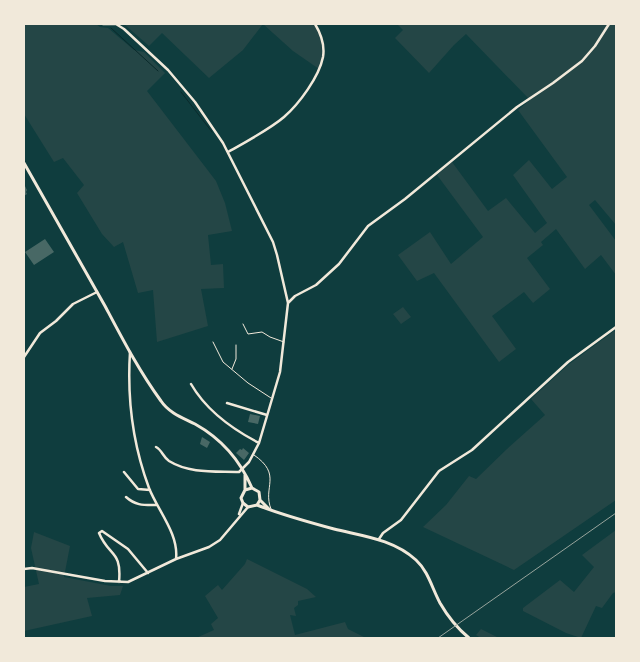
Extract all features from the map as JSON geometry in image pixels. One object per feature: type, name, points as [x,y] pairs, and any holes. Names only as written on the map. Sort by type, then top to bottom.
[{"type":"street","points":[[102,24],[120,26],[168,70],[218,134],[272,242],[288,303],[285,342],[280,372],[259,443],[254,455],[243,469],[239,472],[197,471],[172,463],[166,458],[161,449],[156,447]]},
{"type":"street","points":[[228,152],[282,119],[304,94],[319,68],[323,56],[322,38],[315,24]]},
{"type":"street","points":[[288,303],[296,296],[316,285],[339,264],[368,226],[404,200],[516,107],[571,71],[595,46],[609,24]]},
{"type":"street","points":[[24,163],[71,243],[130,352],[165,407],[209,432],[230,451],[243,469],[252,488],[259,492],[260,500],[257,505]]},
{"type":"street","points":[[24,357],[40,333],[56,321],[73,304],[97,292]]},
{"type":"street","points":[[379,540],[383,533],[401,520],[439,471],[472,450],[568,362],[616,327]]},
{"type":"street","points":[[130,352],[133,432],[150,490],[175,544],[176,560]]},
{"type":"street","points":[[191,384],[199,397],[213,412],[259,443]]},
{"type":"street","points":[[227,403],[267,415]]},
{"type":"street","points":[[124,472],[138,488],[150,490]]},
{"type":"street","points":[[239,516],[243,503],[242,494],[245,490],[245,475]]},
{"type":"street","points":[[245,490],[252,488]]},
{"type":"street","points":[[126,497],[142,506],[157,505]]},
{"type":"street","points":[[260,500],[271,510]]},
{"type":"street","points":[[243,503],[248,507]]},
{"type":"street","points":[[24,570],[32,568],[128,582],[209,547],[220,540],[248,507],[257,505],[293,518],[379,540],[402,550],[419,563],[429,578],[446,613],[455,625],[469,638]]},
{"type":"street","points":[[119,582],[121,567],[118,558],[106,546],[99,533],[102,531],[118,540],[128,549],[148,573]]},
{"type":"lane","points":[[243,324],[248,334],[262,332],[285,342]]},
{"type":"lane","points":[[213,342],[219,356],[232,369],[248,383],[272,398]]},
{"type":"lane","points":[[232,369],[236,358],[236,345]]},
{"type":"lane","points":[[254,455],[269,469],[270,488],[268,503],[271,510]]},
{"type":"shaded area","points":[[24,24],[96,24],[100,27],[108,28],[134,50],[144,52],[165,73],[147,91],[216,181],[225,203],[232,231],[208,235],[211,265],[223,264],[224,288],[201,289],[208,326],[157,342],[153,290],[138,293],[123,242],[114,247],[102,234],[77,193],[84,185],[63,158],[54,162],[24,114]]},
{"type":"shaded area","points":[[124,24],[263,24],[243,50],[209,78],[162,33],[149,46]]},
{"type":"shaded area","points":[[263,24],[313,24],[319,34],[322,45],[319,69],[293,51]]},
{"type":"shaded area","points":[[397,24],[616,24],[616,225],[595,200],[589,205],[616,241],[616,275],[601,255],[585,269],[556,229],[541,242],[543,245],[527,258],[550,289],[533,303],[524,292],[492,316],[516,349],[499,362],[434,273],[417,281],[398,255],[430,232],[451,264],[483,237],[437,175],[452,162],[488,211],[506,198],[535,233],[547,223],[513,175],[529,160],[552,189],[567,177],[518,110],[530,100],[466,34],[429,73],[395,38],[403,30]]},
{"type":"shaded area","points":[[403,307],[411,317],[401,324],[393,314]]},
{"type":"shaded area","points":[[614,331],[616,333],[616,500],[514,570],[423,527],[446,505],[469,476],[476,479],[545,415],[531,399],[568,365]]},
{"type":"shaded area","points":[[616,530],[616,592],[613,593],[602,608],[596,606],[581,638],[566,633],[523,611],[523,608],[560,580],[574,592],[594,567],[582,555]]},
{"type":"shaded area","points":[[34,532],[70,546],[64,577],[111,586],[123,586],[120,595],[87,598],[92,616],[24,631],[24,587],[39,584],[31,548]]},
{"type":"shaded area","points":[[247,559],[307,589],[316,597],[298,601],[298,605],[294,608],[296,616],[290,615],[295,635],[345,622],[348,629],[366,638],[196,638],[214,630],[211,624],[218,618],[205,596],[218,585],[222,590],[245,564]]},
{"type":"shaded area","points":[[481,629],[499,638],[481,638],[476,635]]},
{"type":"building","points":[[24,184],[27,194],[24,196]]},
{"type":"building","points":[[45,239],[54,252],[34,265],[25,252]]},
{"type":"building","points":[[250,414],[260,416],[258,424],[248,422]]},
{"type":"building","points":[[202,437],[210,442],[207,448],[200,444]]},
{"type":"building","points":[[243,448],[249,453],[244,460],[236,453]]},
{"type":"waterway","points":[[111,28],[158,71]]},
{"type":"waterway","points":[[181,92],[212,132]]},
{"type":"railway","points":[[438,638],[616,513]]}]
